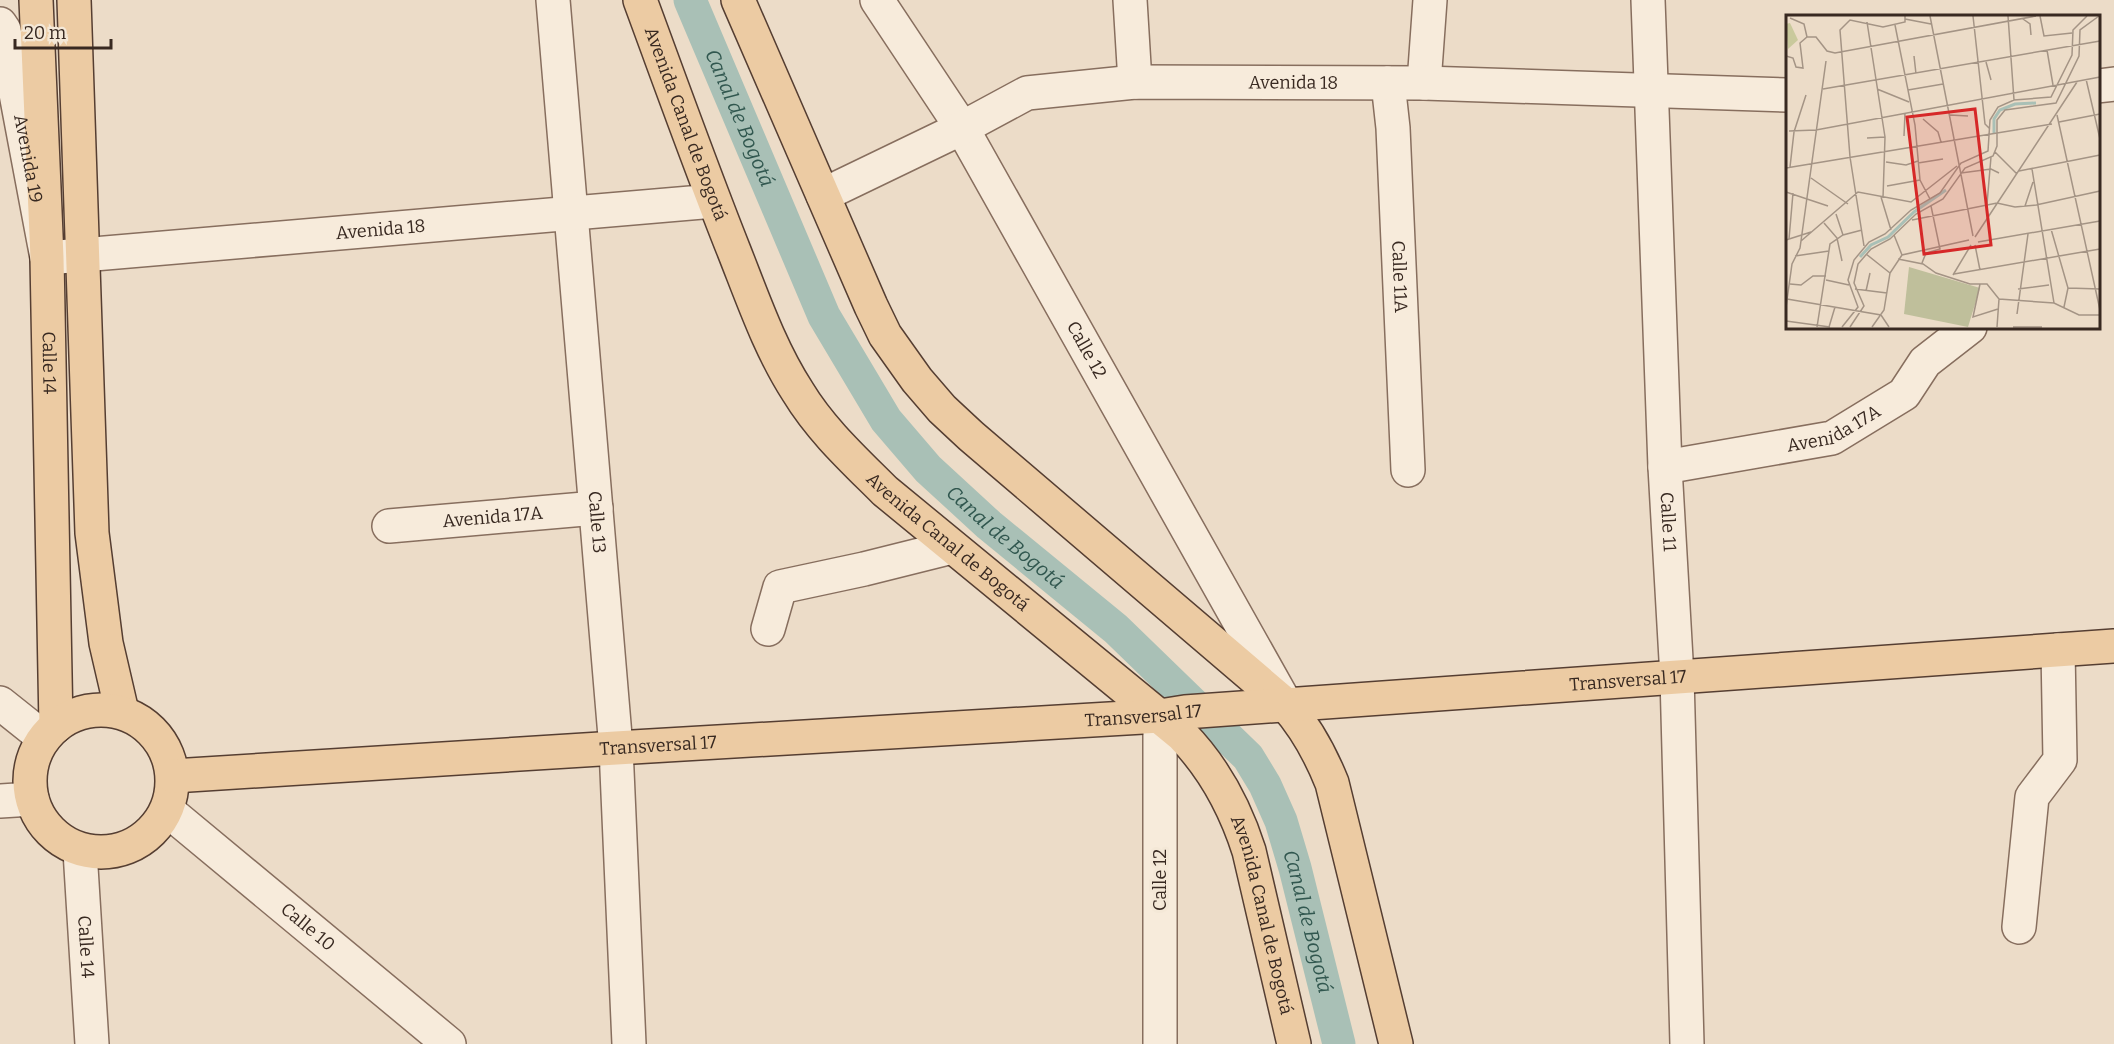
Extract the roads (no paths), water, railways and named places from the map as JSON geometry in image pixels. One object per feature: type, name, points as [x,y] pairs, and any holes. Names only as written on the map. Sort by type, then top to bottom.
[{"type":"main road","name":"Calle 14","points":[[36,0],[47,258],[50,732]]},
{"type":"main road","name":"Calle 14","points":[[74,0],[92,533],[106,643],[122,712]]},
{"type":"main road","name":"Avenida Canal de Bogotá","points":[[640,0],[714,201],[770,340],[798,394],[820,423],[885,491],[952,547],[1172,714],[1182,735],[1223,786],[1241,825],[1249,851],[1294,1044]]},
{"type":"main road","points":[[738,0],[871,306],[898,356],[942,409],[989,452],[1278,706],[1302,723],[1321,755],[1332,783],[1396,1044]]},
{"type":"main road","name":"Transversal 17","points":[[173,777],[1172,714],[2114,646]]},
{"type":"main road","points":[[99,709],[122,712],[148,726],[166,748],[173,777],[167,810],[153,832],[132,847],[106,853],[80,850],[64,843],[50,831],[39,816],[32,799],[30,778],[34,756],[50,732],[76,714],[99,709]]},
{"type":"street","name":"Calle 13","points":[[553,0],[616,748],[629,1044]]},
{"type":"street","name":"Calle 12","points":[[877,0],[962,128],[1278,706]]},
{"type":"street","points":[[1130,0],[1135,82]]},
{"type":"street","points":[[1424,83],[1430,0]]},
{"type":"street","name":"Calle 11","points":[[1648,0],[1665,467],[1677,677],[1687,1044]]},
{"type":"street","name":"Avenida 19","points":[[0,24],[4,30],[47,258]]},
{"type":"street","name":"Avenida 18","points":[[823,195],[962,128],[1027,93],[1135,82],[1424,83],[1786,95]]},
{"type":"street","name":"Calle 11A","points":[[1388,83],[1408,470]]},
{"type":"street","points":[[2099,86],[2114,84]]},
{"type":"street","name":"Avenida 18","points":[[47,258],[714,201]]},
{"type":"street","name":"Avenida 17A","points":[[1665,467],[1832,438],[1904,394],[1925,362],[1969,328]]},
{"type":"street","name":"Avenida 17A","points":[[389,526],[596,508]]},
{"type":"street","points":[[768,629],[780,587],[952,547]]},
{"type":"street","points":[[2019,927],[2032,797],[2060,760],[2058,650]]},
{"type":"street","points":[[0,703],[50,732]]},
{"type":"street","name":"Calle 12","points":[[1160,1044],[1172,714]]},
{"type":"street","points":[[0,801],[32,799]]},
{"type":"street","name":"Calle 10","points":[[167,810],[449,1044]]},
{"type":"street","name":"Calle 14","points":[[80,850],[92,1044]]},
{"type":"waterway","name":"Canal de Bogotá","points":[[690,0],[824,316],[886,420],[928,469],[989,525],[1116,629],[1248,757],[1265,785],[1281,821],[1339,1044]]}]
